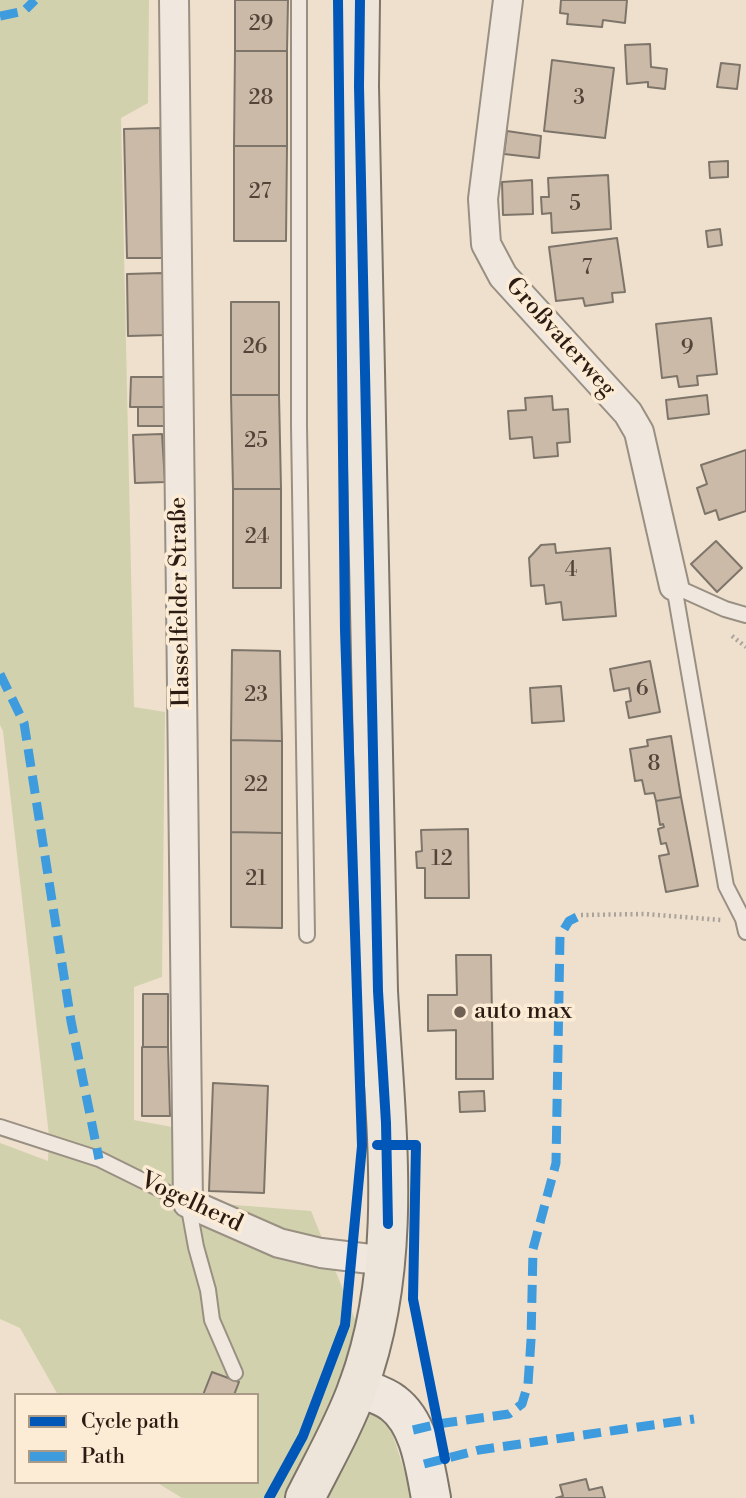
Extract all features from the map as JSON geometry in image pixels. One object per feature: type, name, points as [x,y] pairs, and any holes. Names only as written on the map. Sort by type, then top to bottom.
[{"type":"main road","points":[[305,1498],[358,1387],[375,1329],[387,1261],[386,1123],[378,991],[359,86],[360,0]]},
{"type":"main road","points":[[358,1387],[391,1401],[402,1411],[419,1447],[431,1498]]},
{"type":"street","name":"Hasselfelder Straße","points":[[174,0],[188,1203]]},
{"type":"street","name":"Großvaterweg","points":[[508,0],[483,199],[486,244],[503,276],[628,413],[639,432],[674,586]]},
{"type":"street","name":"Vogelherd","points":[[188,1203],[279,1243],[321,1253],[387,1261]]},
{"type":"lane","points":[[299,0],[299,426],[307,935]]},
{"type":"lane","points":[[674,586],[700,599],[746,615]]},
{"type":"lane","name":"Großvaterweg","points":[[674,586],[726,886],[745,923]]},
{"type":"lane","name":"Vogelherd","points":[[0,1127],[100,1159],[188,1203]]},
{"type":"lane","points":[[188,1203],[208,1290],[212,1320],[235,1373]]},
{"type":"path","points":[[581,915],[645,914],[745,923]]},
{"type":"green space","points":[[0,0],[149,0],[148,103],[121,118],[134,707],[165,712],[162,977],[134,987],[134,1120],[172,1127],[172,1181],[210,1203],[311,1211],[359,1329],[413,1498],[182,1498],[159,1484],[259,1484],[259,1393],[57,1393],[20,1328],[0,1319],[0,1143],[48,1161],[49,1136],[3,731],[0,725]]},
{"type":"building","points":[[235,0],[288,0],[287,51],[235,51]]},
{"type":"building","points":[[561,0],[627,0],[625,23],[603,20],[602,27],[567,24],[568,14],[560,13]]},
{"type":"building","points":[[650,44],[651,67],[667,69],[665,89],[648,87],[648,82],[627,84],[625,45]]},
{"type":"building","points":[[235,51],[287,51],[287,146],[234,146]]},
{"type":"building","points":[[552,60],[614,68],[605,138],[544,131]]},
{"type":"building","points":[[721,63],[740,65],[737,89],[717,87]]},
{"type":"building","points":[[160,128],[162,258],[127,258],[124,129]]},
{"type":"building","points":[[507,131],[541,136],[539,158],[504,154]]},
{"type":"building","points":[[234,146],[287,146],[286,241],[234,241]]},
{"type":"building","points":[[728,161],[728,177],[710,178],[709,162]]},
{"type":"building","points":[[608,175],[611,229],[552,233],[551,213],[542,214],[541,197],[549,197],[548,178]]},
{"type":"building","points":[[532,180],[533,214],[503,215],[502,182]]},
{"type":"building","points":[[720,229],[722,245],[708,247],[706,231]]},
{"type":"building","points":[[617,238],[625,292],[612,293],[613,302],[585,306],[583,298],[556,301],[549,247]]},
{"type":"building","points":[[164,273],[166,335],[128,336],[127,274]]},
{"type":"building","points":[[231,302],[279,302],[279,395],[231,395]]},
{"type":"building","points":[[711,318],[717,374],[697,376],[698,385],[679,387],[677,376],[662,378],[656,324]]},
{"type":"building","points":[[131,377],[164,377],[164,407],[130,407]]},
{"type":"building","points":[[231,395],[279,395],[281,489],[233,489]]},
{"type":"building","points":[[707,395],[709,414],[668,419],[666,400]]},
{"type":"building","points":[[552,396],[553,410],[568,409],[570,442],[557,443],[558,456],[534,458],[532,437],[510,439],[508,411],[526,410],[525,398]]},
{"type":"building","points":[[138,407],[164,407],[164,426],[138,426]]},
{"type":"building","points":[[162,434],[165,482],[135,483],[133,435]]},
{"type":"building","points":[[746,450],[746,511],[719,520],[716,510],[705,514],[697,488],[707,484],[701,465]]},
{"type":"building","points":[[233,489],[281,489],[281,588],[233,588]]},
{"type":"building","points":[[716,541],[742,568],[717,592],[691,564]]},
{"type":"building","points":[[555,544],[556,553],[610,548],[616,616],[563,620],[561,602],[546,604],[544,585],[531,586],[529,558],[541,545]]},
{"type":"building","points":[[232,650],[280,651],[282,741],[231,740]]},
{"type":"building","points":[[650,661],[660,712],[629,718],[626,702],[631,701],[629,688],[614,691],[610,669]]},
{"type":"building","points":[[561,686],[564,721],[532,723],[530,688]]},
{"type":"building","points":[[671,736],[681,797],[656,801],[654,793],[645,794],[642,780],[635,781],[630,749],[648,746],[647,740]]},
{"type":"building","points":[[231,740],[282,741],[282,833],[231,832]]},
{"type":"building","points":[[681,797],[698,886],[666,892],[659,856],[669,854],[666,843],[661,844],[658,829],[664,827],[663,824],[660,825],[656,801]]},
{"type":"building","points":[[468,829],[469,898],[425,898],[425,868],[417,868],[416,852],[422,851],[421,830]]},
{"type":"building","points":[[231,832],[282,833],[282,928],[231,927]]},
{"type":"building","name":"auto max","points":[[456,955],[491,955],[493,1079],[456,1079],[456,1030],[428,1031],[428,995],[457,995]]},
{"type":"building","points":[[143,994],[168,994],[168,1047],[143,1047]]},
{"type":"building","points":[[142,1047],[168,1047],[170,1116],[142,1116]]},
{"type":"building","points":[[213,1083],[268,1086],[264,1193],[209,1191]]},
{"type":"building","points":[[484,1091],[485,1111],[460,1112],[459,1092]]},
{"type":"building","points":[[212,1372],[239,1382],[235,1393],[204,1393]]},
{"type":"building","points":[[586,1479],[589,1490],[602,1487],[605,1498],[556,1498],[563,1496],[560,1485]]},
{"type":"marked path","points":[[0,16],[24,11],[35,0]]},
{"type":"marked path","points":[[0,674],[24,723],[71,1021],[99,1159]]},
{"type":"marked path","points":[[413,1430],[509,1414],[522,1404],[528,1384],[533,1249],[556,1163],[560,936],[569,921],[581,915]]},
{"type":"marked path","points":[[424,1464],[479,1450],[694,1419]]},
{"type":"cycle path","points":[[269,1498],[303,1436],[345,1325],[362,1146],[345,630],[338,0]]},
{"type":"cycle path","points":[[360,0],[359,86],[378,991],[386,1123],[388,1224]]},
{"type":"cycle path","points":[[377,1145],[416,1145],[413,1299],[445,1459]]},
{"type":"place","name":"auto max","points":[[460,1012]]}]
